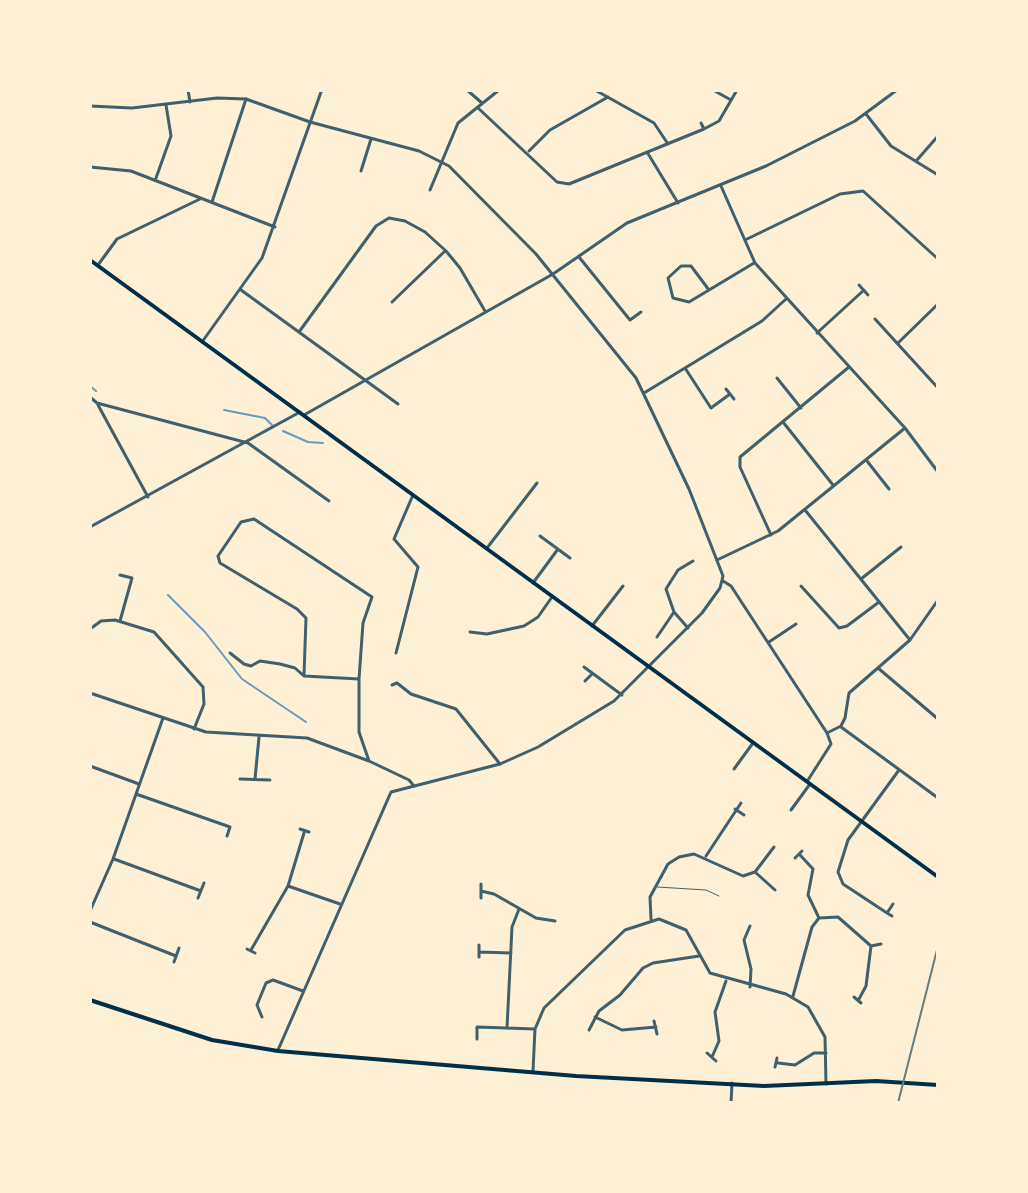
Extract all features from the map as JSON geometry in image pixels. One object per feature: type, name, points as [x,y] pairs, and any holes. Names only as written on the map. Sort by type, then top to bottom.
[{"type":"main road","points":[[90,260],[938,877]]},
{"type":"main road","points":[[90,1000],[212,1040],[278,1051],[732,1083],[876,1081],[938,1085]]},
{"type":"street","points":[[188,90],[190,102]]},
{"type":"street","points":[[233,97],[235,90]]},
{"type":"street","points":[[467,90],[482,103]]},
{"type":"street","points":[[430,190],[458,123],[499,90]]},
{"type":"street","points":[[595,90],[654,123],[668,144]]},
{"type":"street","points":[[713,90],[731,101]]},
{"type":"street","points":[[478,108],[557,182],[569,184],[719,121],[737,90]]},
{"type":"street","points":[[90,527],[302,414],[553,274],[627,223],[721,186],[866,114],[897,90]]},
{"type":"street","points":[[202,342],[262,258],[321,92]]},
{"type":"street","points":[[90,106],[166,105],[233,97],[246,99],[310,122],[441,161],[478,193],[553,274],[625,363],[644,393],[717,560],[723,581],[731,586],[827,733],[831,744],[791,810]]},
{"type":"street","points":[[527,152],[550,130],[608,97]]},
{"type":"street","points":[[212,202],[246,99]]},
{"type":"street","points":[[155,180],[171,136],[166,105]]},
{"type":"street","points":[[866,114],[886,141],[938,175]]},
{"type":"street","points":[[701,123],[704,129]]},
{"type":"street","points":[[916,161],[938,136]]},
{"type":"street","points":[[361,171],[371,139]]},
{"type":"street","points":[[647,152],[678,203]]},
{"type":"street","points":[[90,167],[131,171],[275,227]]},
{"type":"street","points":[[721,186],[755,263],[905,428],[938,471]]},
{"type":"street","points":[[745,240],[840,194],[863,191],[938,259]]},
{"type":"street","points":[[98,265],[117,239],[200,199]]},
{"type":"street","points":[[299,332],[376,226],[389,218],[405,221],[425,232],[446,251],[460,268],[485,311]]},
{"type":"street","points":[[392,302],[446,251]]},
{"type":"street","points":[[579,257],[630,320],[641,312]]},
{"type":"street","points":[[709,290],[691,266],[681,266],[668,278],[668,288],[677,301],[689,302],[755,263]]},
{"type":"street","points":[[859,285],[868,295]]},
{"type":"street","points":[[241,290],[398,404]]},
{"type":"street","points":[[817,333],[864,290]]},
{"type":"street","points":[[644,393],[762,321],[786,299]]},
{"type":"street","points":[[898,343],[938,304]]},
{"type":"street","points":[[875,319],[938,388]]},
{"type":"street","points":[[771,535],[739,460],[849,367]]},
{"type":"street","points":[[685,368],[711,408],[730,394]]},
{"type":"street","points":[[777,378],[801,408]]},
{"type":"street","points":[[726,389],[734,399]]},
{"type":"street","points":[[90,397],[97,403],[148,497]]},
{"type":"street","points":[[97,403],[248,443],[329,501]]},
{"type":"street","points":[[783,422],[834,486]]},
{"type":"street","points":[[717,560],[771,535],[905,428]]},
{"type":"street","points":[[867,461],[889,489]]},
{"type":"street","points":[[876,485],[882,481]]},
{"type":"street","points":[[487,548],[537,483]]},
{"type":"street","points":[[396,653],[418,567],[394,539],[413,495]]},
{"type":"street","points":[[805,510],[910,640]]},
{"type":"street","points":[[304,676],[306,618],[297,609],[220,563],[218,556],[241,522],[254,519],[371,594],[373,600],[363,623],[359,679],[359,732],[369,761]]},
{"type":"street","points":[[540,536],[570,558]]},
{"type":"street","points":[[861,579],[901,547]]},
{"type":"street","points":[[533,583],[558,549]]},
{"type":"street","points":[[688,628],[674,612],[666,589],[669,580],[693,561]]},
{"type":"street","points":[[120,575],[132,578],[120,621]]},
{"type":"street","points":[[278,1051],[386,797],[397,790],[500,764],[576,726],[622,695],[712,601],[723,581]]},
{"type":"street","points":[[592,626],[623,586]]},
{"type":"street","points":[[801,586],[839,628],[847,626],[879,602]]},
{"type":"street","points":[[470,632],[487,634],[524,626],[538,617],[552,597]]},
{"type":"street","points":[[827,733],[841,726],[849,693],[910,640],[938,600]]},
{"type":"street","points":[[657,637],[674,612]]},
{"type":"street","points":[[90,629],[105,620],[152,630],[198,678],[204,699],[194,729]]},
{"type":"street","points":[[769,642],[796,624]]},
{"type":"street","points":[[235,657],[239,652]]},
{"type":"street","points":[[230,653],[251,666],[260,661],[295,668],[304,676],[359,679]]},
{"type":"street","points":[[584,667],[622,695]]},
{"type":"street","points":[[878,668],[938,719]]},
{"type":"street","points":[[585,681],[592,674]]},
{"type":"street","points":[[392,685],[397,683],[411,694],[456,709],[500,764]]},
{"type":"street","points":[[90,693],[194,729],[259,737],[307,738],[369,761],[409,780],[414,786]]},
{"type":"street","points":[[90,911],[113,859],[163,718]]},
{"type":"street","points":[[841,726],[938,798]]},
{"type":"street","points":[[255,779],[259,737]]},
{"type":"street","points":[[734,769],[753,743]]},
{"type":"street","points":[[90,766],[139,784]]},
{"type":"street","points":[[892,916],[839,878],[838,869],[848,840],[899,770]]},
{"type":"street","points":[[240,779],[270,780]]},
{"type":"street","points":[[135,794],[230,827],[227,836]]},
{"type":"street","points":[[705,856],[741,803]]},
{"type":"street","points":[[735,809],[744,815]]},
{"type":"street","points":[[251,951],[288,886],[307,832],[300,829]]},
{"type":"street","points":[[651,919],[649,900],[668,864],[679,857],[694,854],[705,856],[743,876],[755,872],[774,847]]},
{"type":"street","points":[[799,854],[813,869],[808,895],[819,918]]},
{"type":"street","points":[[113,859],[201,891]]},
{"type":"street","points":[[755,872],[775,890]]},
{"type":"street","points":[[198,898],[204,883]]},
{"type":"street","points":[[481,884],[481,898]]},
{"type":"street","points":[[288,886],[340,904]]},
{"type":"street","points":[[481,891],[491,892],[542,920],[555,921]]},
{"type":"street","points":[[887,913],[893,904]]},
{"type":"street","points":[[507,1028],[513,922],[519,909]]},
{"type":"street","points":[[819,918],[838,917],[871,946]]},
{"type":"street","points":[[792,997],[811,931],[819,918]]},
{"type":"street","points":[[533,1071],[535,1029],[544,1008],[625,930],[651,919],[671,921],[681,926],[692,938],[710,973],[792,997],[808,1007],[821,1024],[827,1053],[826,1084]]},
{"type":"street","points":[[90,922],[176,956]]},
{"type":"street","points":[[750,926],[744,940],[751,969],[750,987]]},
{"type":"street","points":[[871,946],[881,944]]},
{"type":"street","points":[[479,945],[479,954],[511,953]]},
{"type":"street","points":[[858,1000],[866,986],[871,946]]},
{"type":"street","points":[[174,962],[179,948]]},
{"type":"street","points":[[589,1030],[595,1017],[648,965],[699,956]]},
{"type":"street","points":[[712,1057],[719,1041],[715,1012],[727,979]]},
{"type":"street","points":[[262,1017],[257,1005],[266,983],[273,980],[303,991]]},
{"type":"street","points":[[595,1017],[622,1030],[656,1027]]},
{"type":"street","points":[[654,1021],[657,1034]]},
{"type":"street","points":[[477,1039],[477,1027],[535,1029]]},
{"type":"street","points":[[707,1053],[716,1061]]},
{"type":"street","points":[[777,1063],[795,1065],[814,1053],[827,1053]]},
{"type":"street","points":[[731,1103],[732,1083]]},
{"type":"lane","points":[[655,887],[706,890],[719,896]]},
{"type":"waterway","points":[[90,386],[96,391]]},
{"type":"waterway","points":[[224,410],[265,418],[272,425]]},
{"type":"waterway","points":[[283,431],[308,442],[323,443]]},
{"type":"waterway","points":[[168,595],[205,632],[242,679],[306,722]]},
{"type":"railway","points":[[898,1103],[938,946]]}]
